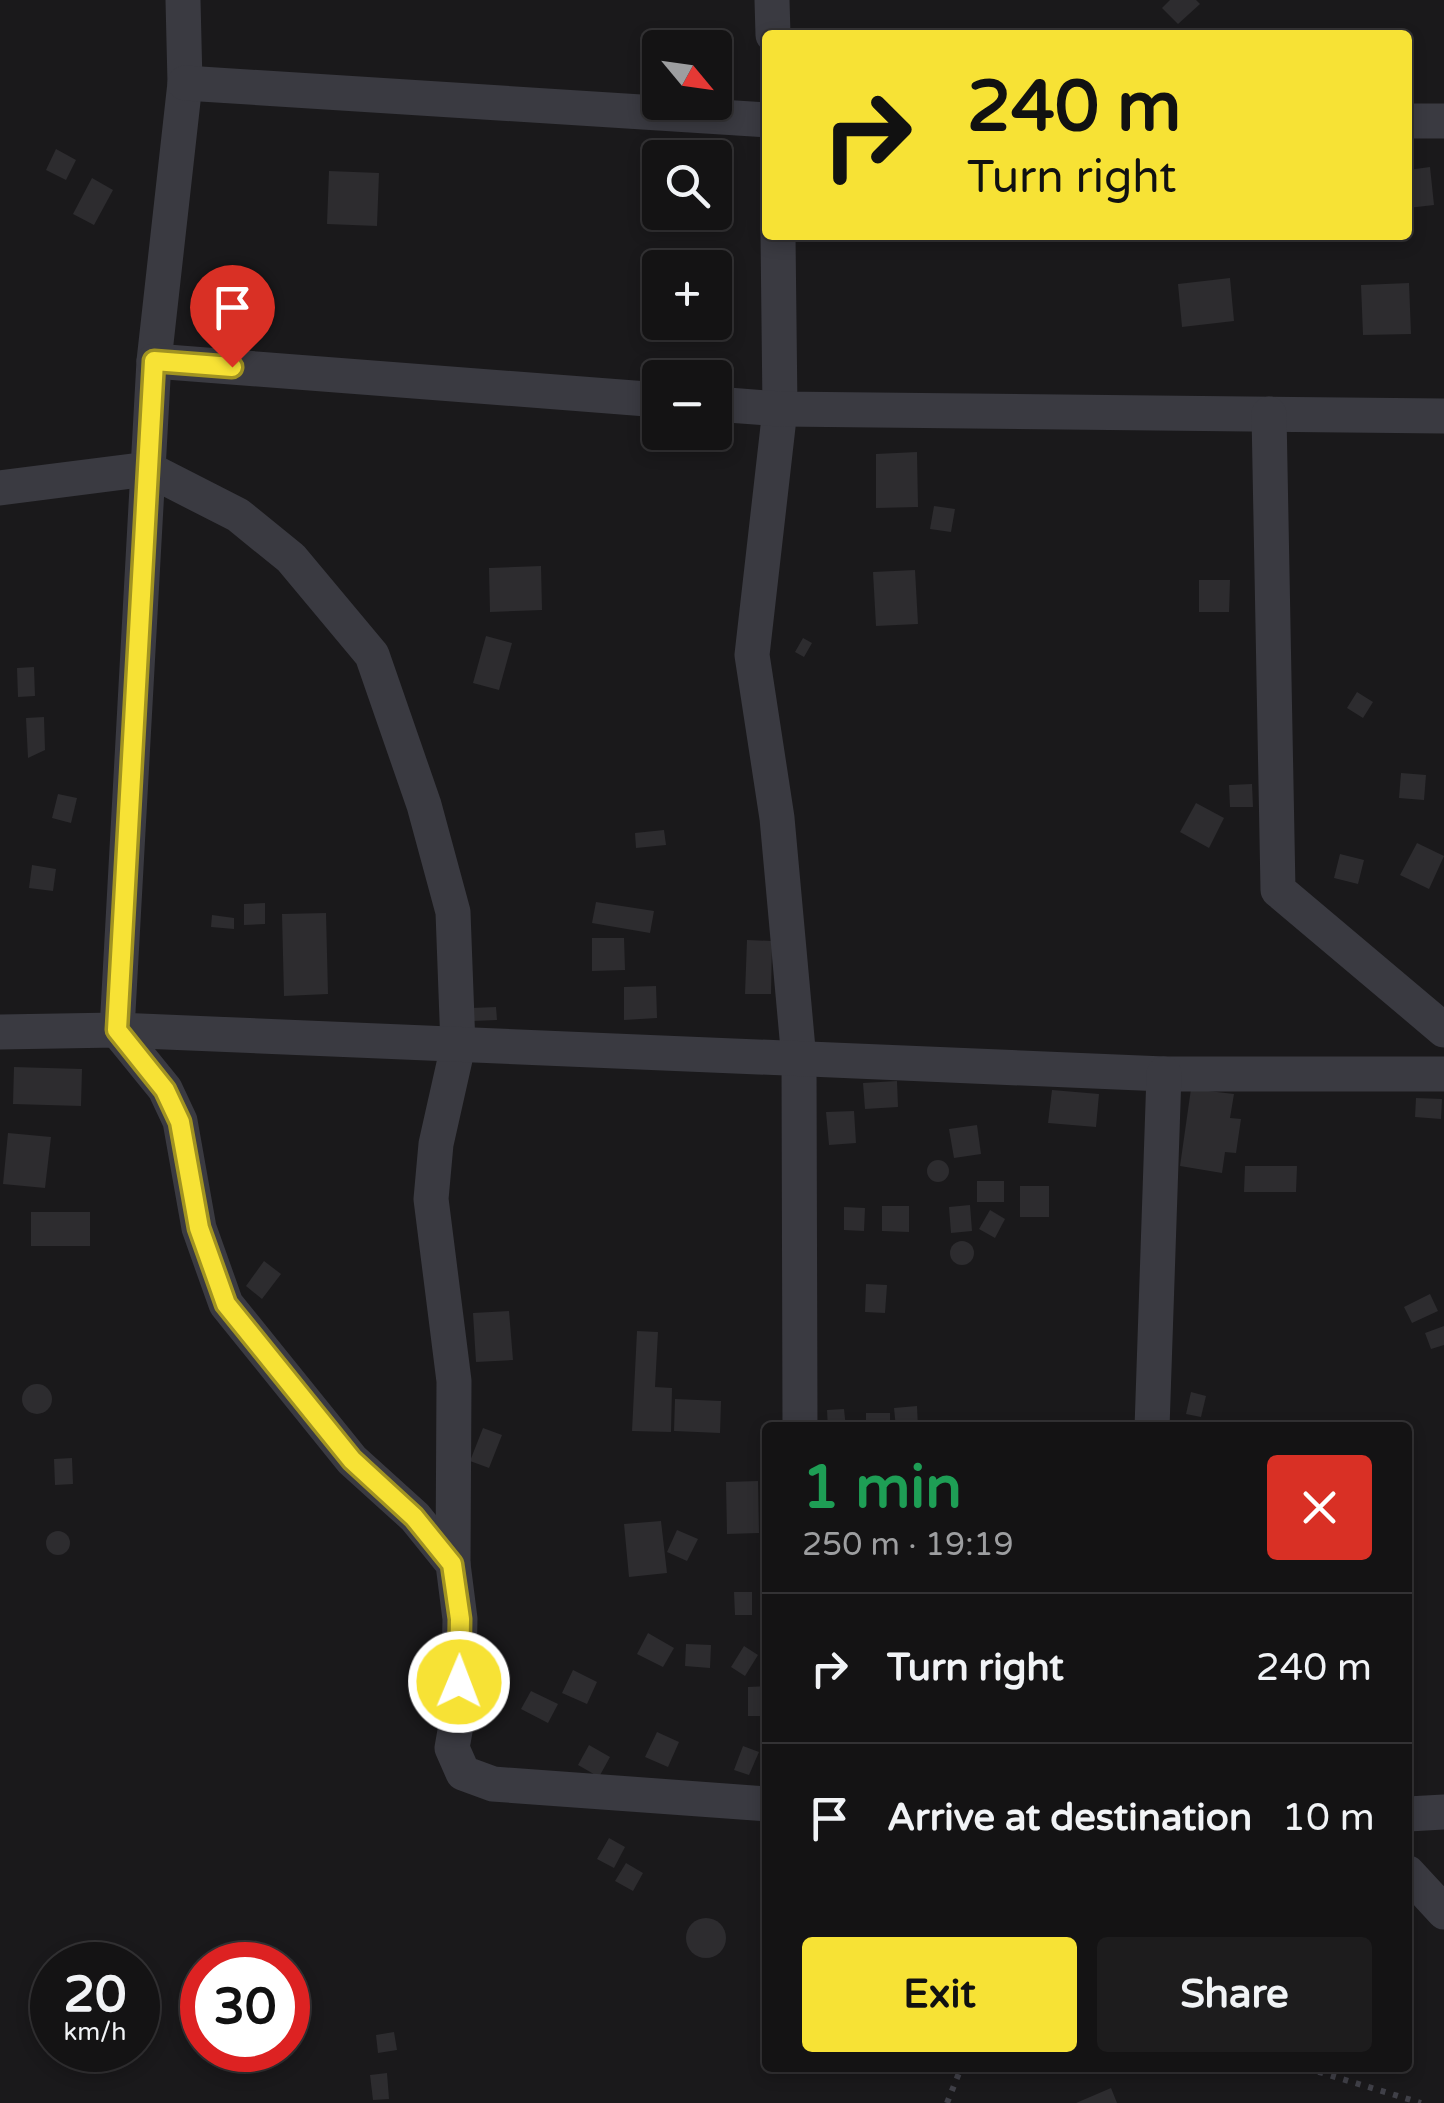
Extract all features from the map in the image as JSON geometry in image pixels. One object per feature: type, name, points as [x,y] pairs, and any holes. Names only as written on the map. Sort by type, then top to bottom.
[{"type":"street","points":[[183,0],[185,83],[154,361],[117,1030],[165,1090],[180,1122],[199,1228],[226,1304],[352,1460],[414,1517],[452,1564]]},
{"type":"street","points":[[772,0],[773,30]]},
{"type":"street","points":[[185,83],[762,120]]},
{"type":"street","points":[[1412,120],[1444,120]]},
{"type":"street","points":[[778,240],[780,409],[752,655],[777,818],[800,1060],[800,1422]]},
{"type":"street","points":[[154,361],[642,399]]},
{"type":"street","points":[[732,405],[1444,416]]},
{"type":"street","points":[[1269,414],[1278,890],[1444,1030]]},
{"type":"street","points":[[0,488],[148,470],[238,515],[291,558],[372,656],[424,805],[454,912],[458,1046],[436,1144],[432,1199],[454,1381],[452,1564],[460,1619],[458,1714],[452,1748],[463,1773],[493,1784],[762,1804]]},
{"type":"street","points":[[0,1032],[117,1030],[1164,1074],[1444,1074]]},
{"type":"street","points":[[1152,1422],[1164,1074]]},
{"type":"street","points":[[1412,1814],[1444,1812]]},
{"type":"street","points":[[1412,1877],[1444,1912]]},
{"type":"path","points":[[947,2103],[959,2072]]},
{"type":"path","points":[[1319,2072],[1421,2103]]},
{"type":"building","points":[[1170,0],[1196,0],[1200,4],[1178,24],[1162,8]]},
{"type":"building","points":[[56,149],[76,160],[66,180],[46,170]]},
{"type":"building","points":[[1430,167],[1434,205],[1412,208],[1412,169]]},
{"type":"building","points":[[329,171],[379,173],[377,226],[327,224]]},
{"type":"building","points":[[92,178],[113,190],[94,225],[73,214]]},
{"type":"building","points":[[1230,278],[1234,321],[1182,327],[1178,284]]},
{"type":"building","points":[[1409,283],[1411,334],[1363,335],[1361,285]]},
{"type":"building","points":[[917,452],[918,507],[876,508],[876,454]]},
{"type":"building","points":[[934,506],[955,509],[951,532],[930,529]]},
{"type":"building","points":[[541,566],[542,610],[490,612],[489,568]]},
{"type":"building","points":[[915,570],[918,624],[876,626],[873,572]]},
{"type":"building","points":[[1199,580],[1230,580],[1229,612],[1199,612]]},
{"type":"building","points":[[486,636],[512,643],[499,690],[473,683]]},
{"type":"building","points":[[803,638],[812,643],[804,657],[795,652]]},
{"type":"building","points":[[34,667],[35,696],[18,697],[17,668]]},
{"type":"building","points":[[1357,692],[1373,702],[1363,718],[1347,708]]},
{"type":"building","points":[[44,717],[45,750],[28,758],[26,718]]},
{"type":"building","points":[[1401,773],[1426,775],[1424,800],[1399,798]]},
{"type":"building","points":[[1252,784],[1253,807],[1230,807],[1229,785]]},
{"type":"building","points":[[58,794],[77,798],[71,823],[52,818]]},
{"type":"building","points":[[1196,803],[1224,818],[1209,848],[1180,832]]},
{"type":"building","points":[[664,830],[666,845],[636,848],[635,833]]},
{"type":"building","points":[[1417,843],[1444,856],[1429,889],[1400,875]]},
{"type":"building","points":[[1340,854],[1364,860],[1358,884],[1334,878]]},
{"type":"building","points":[[32,865],[56,869],[53,891],[29,888]]},
{"type":"building","points":[[596,902],[654,911],[650,933],[592,923]]},
{"type":"building","points":[[265,903],[265,924],[244,925],[244,904]]},
{"type":"building","points":[[326,913],[328,994],[284,996],[282,914]]},
{"type":"building","points":[[212,915],[234,918],[234,929],[211,927]]},
{"type":"building","points":[[592,938],[624,938],[625,970],[592,971]]},
{"type":"building","points":[[747,940],[772,941],[771,994],[745,994]]},
{"type":"building","points":[[656,986],[657,1018],[624,1020],[624,987]]},
{"type":"building","points":[[496,1007],[497,1020],[472,1021],[471,1008]]},
{"type":"building","points":[[14,1067],[82,1069],[81,1106],[13,1104]]},
{"type":"building","points":[[897,1081],[898,1107],[865,1109],[863,1083]]},
{"type":"building","points":[[1191,1089],[1234,1094],[1230,1118],[1241,1119],[1236,1153],[1225,1152],[1222,1173],[1180,1166]]},
{"type":"building","points":[[1052,1090],[1099,1094],[1096,1127],[1048,1123]]},
{"type":"building","points":[[1416,1098],[1442,1099],[1441,1119],[1415,1117]]},
{"type":"building","points":[[854,1111],[856,1143],[829,1145],[826,1112]]},
{"type":"building","points":[[977,1125],[981,1154],[954,1158],[949,1129]]},
{"type":"building","points":[[8,1133],[51,1137],[45,1188],[3,1184]]},
{"type":"building","points":[[938,1160],[946,1163],[946,1179],[938,1182],[930,1179],[927,1171],[930,1163]]},
{"type":"building","points":[[1245,1166],[1297,1166],[1296,1192],[1244,1192]]},
{"type":"building","points":[[977,1181],[1004,1181],[1004,1202],[977,1202]]},
{"type":"building","points":[[1020,1186],[1049,1186],[1049,1217],[1020,1217]]},
{"type":"building","points":[[970,1205],[972,1231],[951,1233],[949,1207]]},
{"type":"building","points":[[882,1206],[909,1206],[909,1232],[882,1231]]},
{"type":"building","points":[[844,1207],[865,1208],[864,1231],[844,1230]]},
{"type":"building","points":[[990,1210],[1005,1219],[995,1238],[979,1229]]},
{"type":"building","points":[[31,1212],[90,1212],[90,1246],[31,1246]]},
{"type":"building","points":[[962,1241],[974,1253],[962,1265],[950,1253]]},
{"type":"building","points":[[264,1261],[281,1274],[262,1299],[246,1286]]},
{"type":"building","points":[[866,1284],[887,1285],[885,1313],[865,1312]]},
{"type":"building","points":[[1430,1294],[1438,1311],[1412,1323],[1404,1307]]},
{"type":"building","points":[[509,1311],[513,1360],[476,1362],[473,1313]]},
{"type":"building","points":[[1444,1326],[1444,1345],[1431,1349],[1425,1333]]},
{"type":"building","points":[[637,1331],[658,1332],[655,1387],[672,1388],[671,1432],[632,1431]]},
{"type":"building","points":[[37,1384],[51,1393],[52,1399],[43,1413],[37,1414],[23,1405],[22,1399],[31,1385]]},
{"type":"building","points":[[1191,1392],[1206,1396],[1201,1417],[1186,1414]]},
{"type":"building","points":[[675,1399],[721,1401],[720,1433],[674,1431]]},
{"type":"building","points":[[917,1406],[918,1422],[895,1422],[894,1408]]},
{"type":"building","points":[[844,1409],[845,1422],[828,1422],[827,1410]]},
{"type":"building","points":[[866,1413],[890,1413],[890,1422],[866,1422]]},
{"type":"building","points":[[483,1428],[502,1435],[489,1468],[470,1461]]},
{"type":"building","points":[[72,1458],[73,1484],[55,1485],[54,1459]]},
{"type":"building","points":[[758,1481],[759,1533],[727,1534],[726,1482]]},
{"type":"building","points":[[661,1521],[667,1573],[629,1577],[624,1524]]},
{"type":"building","points":[[677,1530],[698,1539],[687,1561],[667,1552]]},
{"type":"building","points":[[58,1531],[70,1543],[58,1555],[46,1543]]},
{"type":"building","points":[[734,1592],[752,1592],[752,1615],[735,1615]]},
{"type":"building","points":[[648,1633],[674,1648],[663,1667],[637,1654]]},
{"type":"building","points":[[686,1644],[711,1645],[710,1668],[685,1666]]},
{"type":"building","points":[[744,1646],[758,1655],[745,1676],[731,1667]]},
{"type":"building","points":[[573,1670],[597,1682],[587,1704],[562,1693]]},
{"type":"building","points":[[762,1686],[762,1716],[748,1716],[748,1687]]},
{"type":"building","points":[[531,1691],[558,1704],[548,1723],[521,1709]]},
{"type":"building","points":[[657,1732],[679,1742],[668,1767],[645,1757]]},
{"type":"building","points":[[589,1745],[610,1757],[599,1777],[578,1765]]},
{"type":"building","points":[[743,1746],[759,1752],[749,1775],[734,1770]]},
{"type":"building","points":[[609,1838],[625,1847],[614,1868],[597,1859]]},
{"type":"building","points":[[626,1863],[643,1873],[633,1891],[615,1881]]},
{"type":"building","points":[[706,1918],[720,1924],[726,1938],[720,1952],[706,1958],[692,1952],[686,1938],[692,1924]]},
{"type":"building","points":[[394,2032],[397,2050],[378,2053],[376,2035]]},
{"type":"building","points":[[387,2073],[389,2099],[373,2100],[370,2075]]},
{"type":"building","points":[[1111,2088],[1117,2103],[1076,2103]]},
{"type":"route","points":[[232,367],[154,361],[117,1030],[165,1090],[180,1122],[199,1228],[226,1304],[352,1460],[414,1517],[452,1564],[460,1619],[459,1682]]}]
